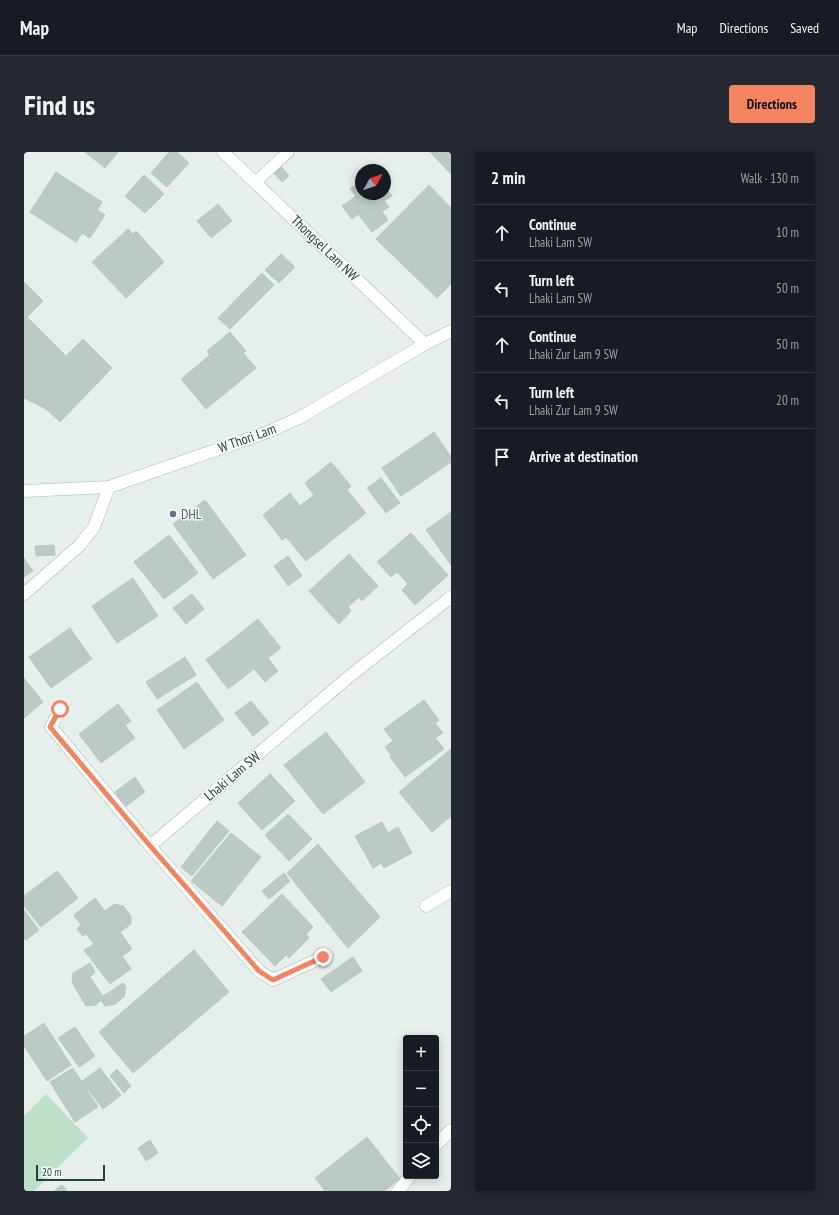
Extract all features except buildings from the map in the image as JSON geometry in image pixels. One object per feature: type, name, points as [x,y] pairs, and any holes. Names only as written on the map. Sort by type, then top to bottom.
[{"type":"street","name":"Thongsel Lam NW","points":[[224,152],[425,344]]},
{"type":"street","name":"W Thori Lam","points":[[24,492],[109,487],[268,432],[299,418],[425,344],[451,331]]},
{"type":"street","points":[[24,594],[80,545],[94,527],[109,487]]},
{"type":"street","name":"Lhaki Lam SW","points":[[150,846],[351,674],[451,597]]},
{"type":"street","points":[[60,709],[50,727],[150,846],[259,971],[273,980],[323,957]]},
{"type":"street","points":[[426,906],[451,891]]},
{"type":"street","points":[[438,1143],[451,1130]]},
{"type":"street","points":[[398,1191],[408,1179]]},
{"type":"lane","points":[[256,182],[288,152]]},
{"type":"green space","points":[[46,1094],[88,1138],[34,1191],[24,1191],[24,1116]]},
{"type":"place","name":"DHL","points":[[173,514]]},
{"type":"route","points":[[60,709],[50,727],[145,840],[259,971],[273,980],[323,957]]}]
